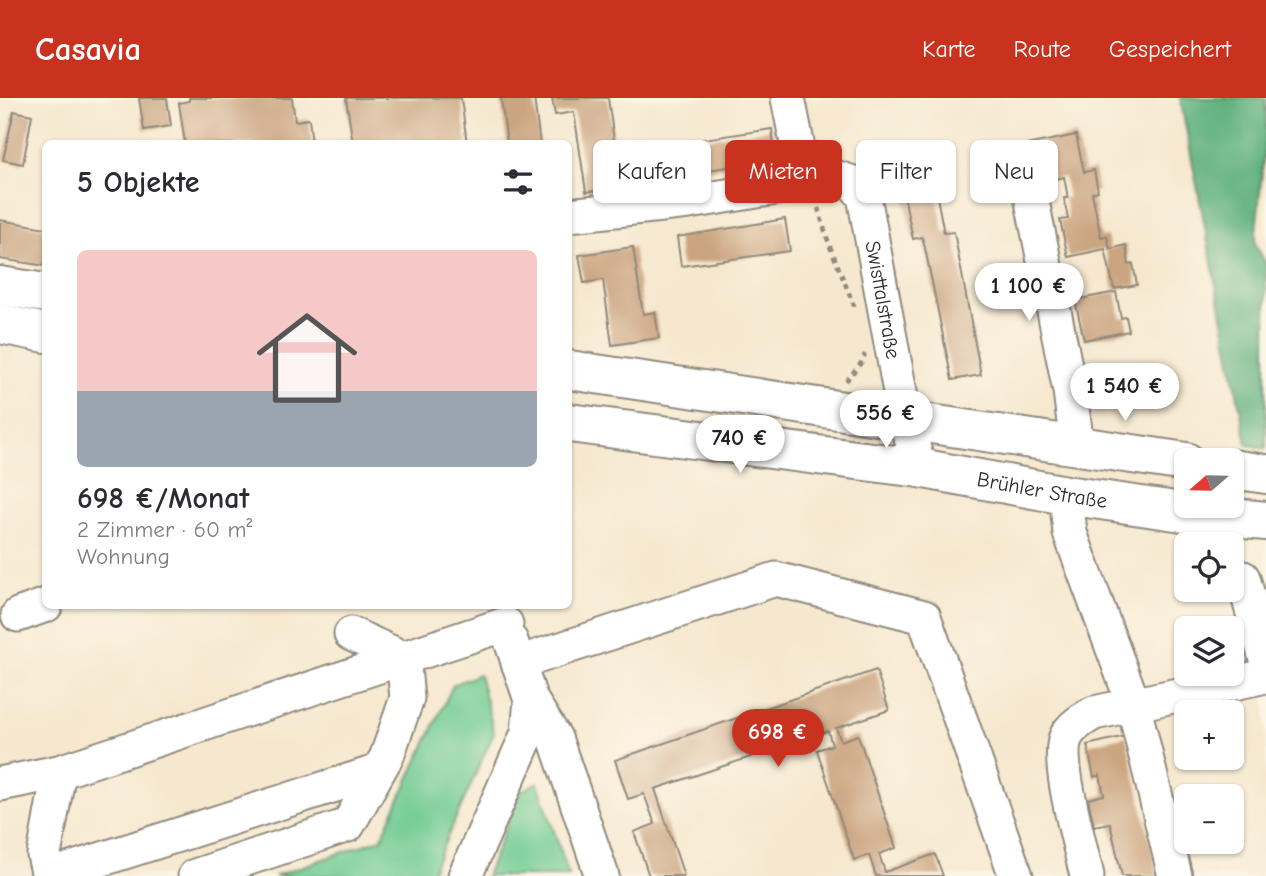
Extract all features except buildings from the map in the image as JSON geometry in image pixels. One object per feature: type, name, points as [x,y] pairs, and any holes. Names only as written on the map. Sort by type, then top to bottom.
[{"type":"main road","points":[[0,286],[42,292]]},
{"type":"main road","points":[[0,324],[42,332]]},
{"type":"main road","points":[[572,370],[1174,460]]},
{"type":"main road","name":"Brühler Straße","points":[[572,423],[919,468],[1066,495],[1203,515],[1266,521]]},
{"type":"main road","points":[[1066,495],[1074,446]]},
{"type":"main road","points":[[1244,471],[1266,474]]},
{"type":"street","points":[[788,98],[798,140]]},
{"type":"street","name":"Swisttalstraße","points":[[842,179],[853,183],[864,196],[902,403],[919,468]]},
{"type":"street","name":"Swisttalstraße","points":[[572,215],[725,196]]},
{"type":"street","points":[[1032,203],[1070,391],[1075,430],[1074,446]]},
{"type":"street","points":[[1066,495],[1070,533],[1133,703],[1175,876]]},
{"type":"street","points":[[518,663],[776,579],[924,617],[1016,876]]},
{"type":"street","points":[[1244,582],[1266,659]]},
{"type":"street","points":[[0,784],[59,772],[403,658],[502,615],[531,700],[555,738],[602,876]]},
{"type":"street","points":[[351,635],[403,658]]},
{"type":"street","points":[[195,876],[348,825],[387,756],[407,698],[403,658]]},
{"type":"street","points":[[1087,876],[1063,765],[1065,738],[1077,723],[1094,713],[1133,703],[1266,676]]},
{"type":"street","points":[[465,876],[528,733],[531,700]]},
{"type":"street","points":[[59,772],[44,855],[49,876],[376,772]]},
{"type":"path","points":[[815,203],[858,316]]},
{"type":"path","points":[[842,386],[861,363],[866,351]]},
{"type":"green space","points":[[1180,98],[1266,98],[1266,133],[1255,243],[1266,264],[1266,449],[1247,445]]},
{"type":"green space","points":[[479,674],[494,733],[430,876],[275,876],[381,839],[453,685]]},
{"type":"green space","points":[[538,783],[569,876],[486,876],[521,791]]}]
